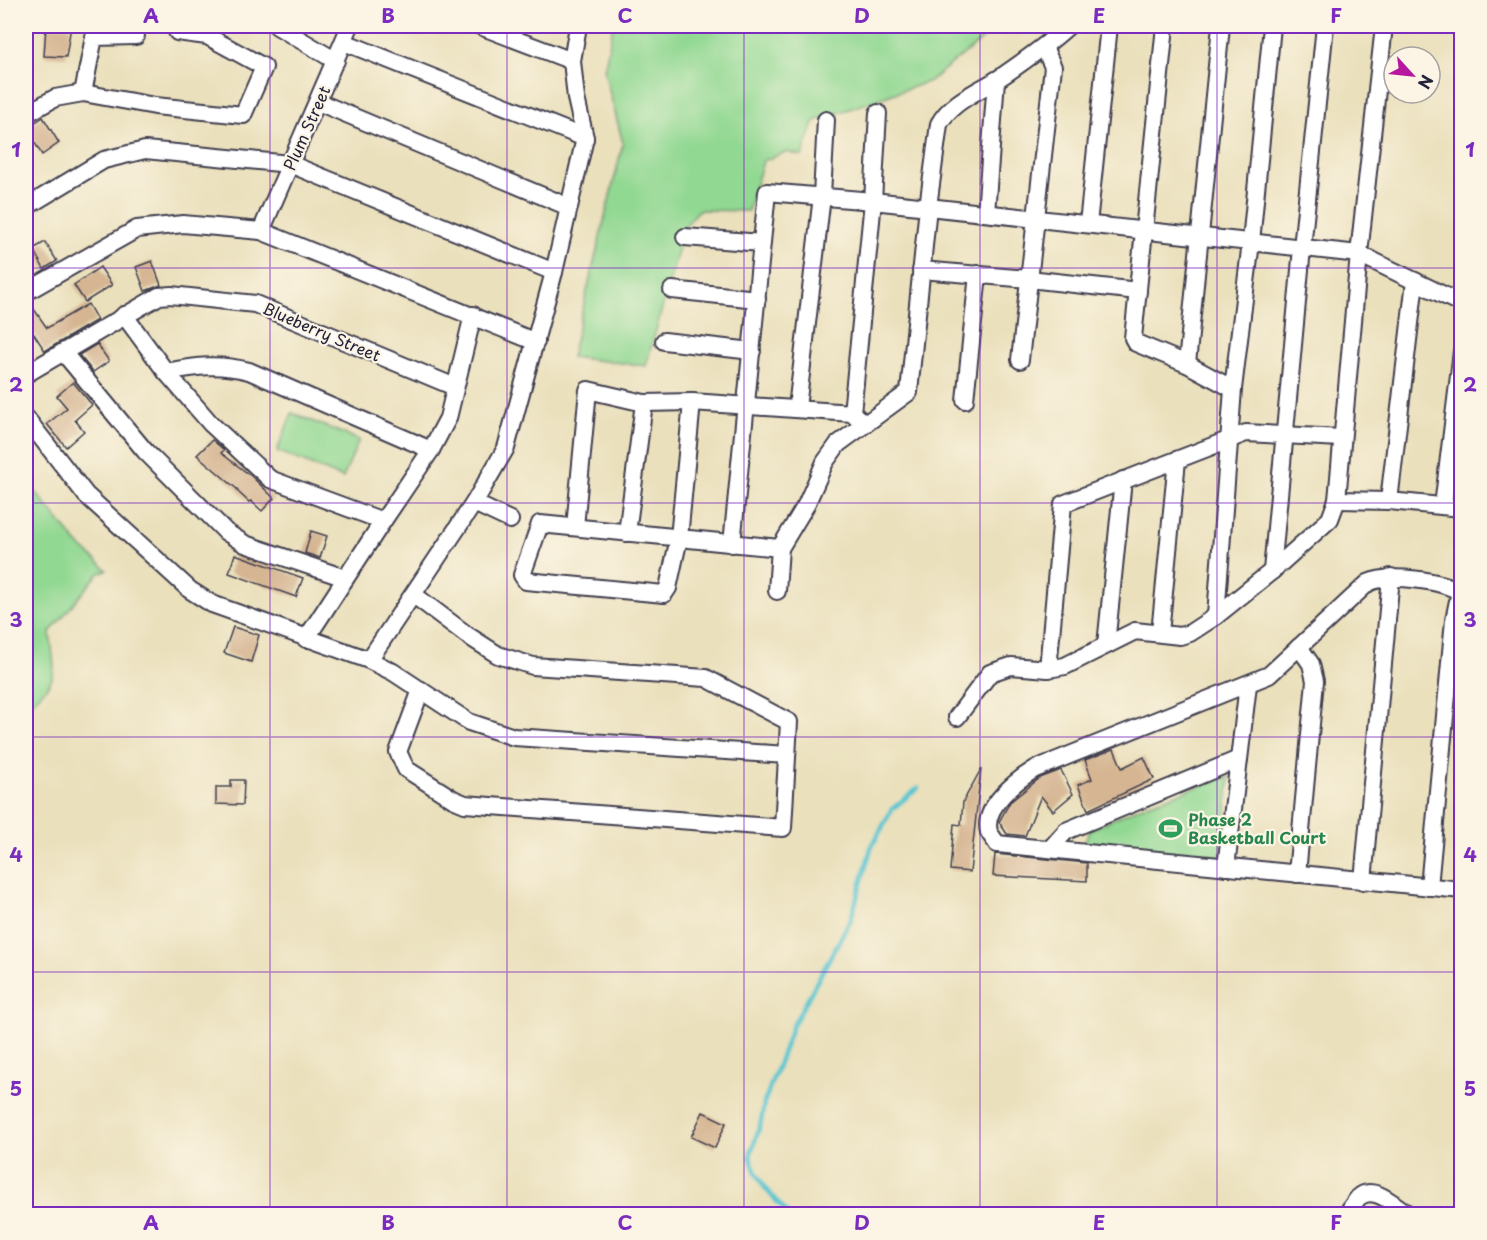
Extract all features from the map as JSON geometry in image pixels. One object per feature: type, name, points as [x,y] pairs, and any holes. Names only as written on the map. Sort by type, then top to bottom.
[{"type":"street","points":[[277,26],[336,61]]},
{"type":"street","name":"Plum Street","points":[[261,231],[350,26]]},
{"type":"street","points":[[480,26],[572,61]]},
{"type":"street","points":[[369,660],[474,503],[506,448],[554,272],[585,138],[576,98],[572,61],[578,26]]},
{"type":"street","points":[[777,591],[780,548],[806,506],[825,462],[838,444],[909,392],[939,124],[957,104],[1044,47],[1068,26]]},
{"type":"street","points":[[1088,224],[1109,26]]},
{"type":"street","points":[[1165,26],[1133,338],[1136,343],[1187,364],[1233,389]]},
{"type":"street","points":[[1187,364],[1221,26]]},
{"type":"street","points":[[1216,616],[1233,389],[1251,243],[1272,26]]},
{"type":"street","points":[[1272,571],[1325,26]]},
{"type":"street","points":[[957,717],[990,673],[1011,666],[1048,669],[1065,666],[1135,631],[1180,636],[1190,633],[1216,616],[1272,571],[1330,519],[1336,500],[1359,254],[1384,26]]},
{"type":"street","points":[[26,114],[56,98],[83,93],[155,106],[243,115],[264,67],[207,36],[177,32]]},
{"type":"street","points":[[83,93],[94,37],[136,36]]},
{"type":"street","points":[[344,42],[585,138]]},
{"type":"street","points":[[1020,360],[1053,67],[1044,47]]},
{"type":"street","points":[[986,213],[996,80]]},
{"type":"street","points":[[318,102],[569,207]]},
{"type":"street","points":[[852,413],[873,201],[878,113]]},
{"type":"street","points":[[797,408],[822,196],[826,120]]},
{"type":"street","points":[[26,207],[104,160],[146,150],[290,164],[554,272]]},
{"type":"street","points":[[732,544],[767,192],[1036,218],[1359,254],[1461,304]]},
{"type":"street","points":[[26,292],[137,229],[183,224],[261,231],[536,342]]},
{"type":"street","points":[[686,237],[762,243]]},
{"type":"street","points":[[921,270],[1138,291]]},
{"type":"street","points":[[964,400],[978,274]]},
{"type":"street","points":[[1389,501],[1415,281]]},
{"type":"street","points":[[672,291],[757,299]]},
{"type":"street","name":"Blueberry Street","points":[[26,374],[159,296],[216,298],[255,304],[455,387]]},
{"type":"street","points":[[124,315],[166,372],[211,424],[270,479],[382,520]]},
{"type":"street","points":[[306,639],[382,520],[431,450],[448,418],[473,315]]},
{"type":"street","points":[[663,341],[752,351]]},
{"type":"street","points":[[1443,506],[1461,351]]},
{"type":"street","points":[[63,352],[145,451],[226,532],[245,544],[345,578]]},
{"type":"street","points":[[166,372],[190,367],[226,365],[249,371],[431,450]]},
{"type":"street","points":[[575,527],[588,390],[644,403],[692,402],[852,413],[865,423]]},
{"type":"street","points":[[692,402],[679,538],[668,588],[664,594],[524,579],[522,575],[540,524],[575,527],[627,533],[679,538],[732,544],[780,548]]},
{"type":"street","points":[[627,533],[644,403]]},
{"type":"street","points":[[26,418],[86,495],[190,590],[212,604],[369,660],[393,672],[469,722],[514,737],[787,755]]},
{"type":"street","points":[[1048,669],[1063,504],[1246,433],[1341,438]]},
{"type":"street","points":[[1160,633],[1177,460]]},
{"type":"street","points":[[1106,645],[1122,480]]},
{"type":"street","points":[[1336,500],[1389,501],[1461,508]]},
{"type":"street","points":[[474,503],[510,520]]},
{"type":"street","points":[[1363,881],[1391,577]]},
{"type":"street","points":[[1430,887],[1454,620],[1461,592],[1451,585],[1391,577],[1377,579],[1368,584],[1269,675],[1035,769],[1017,780],[999,799],[988,820],[990,833],[997,844],[1363,881],[1461,890]]},
{"type":"street","points":[[414,595],[498,655],[533,666],[706,678],[789,722],[783,828],[465,804],[453,799],[406,769],[398,752],[422,690]]},
{"type":"street","points":[[1297,874],[1315,681],[1311,664],[1299,647]]},
{"type":"street","points":[[1226,867],[1248,685]]},
{"type":"street","points":[[1050,849],[1066,831],[1239,759]]},
{"type":"street","points":[[1347,1215],[1358,1198],[1367,1192],[1376,1193],[1408,1215]]},
{"type":"green space","points":[[613,26],[999,26],[930,81],[815,121],[802,156],[786,152],[763,161],[748,211],[699,210],[685,226],[646,366],[571,357],[623,143],[604,71]]},
{"type":"green space","points":[[292,413],[359,440],[343,478],[277,451]]},
{"type":"green space","points":[[26,480],[77,543],[107,570],[98,574],[50,632],[53,675],[45,689],[26,708]]},
{"type":"green space","points":[[1230,776],[1221,858],[1083,847],[1089,830],[1147,804]]},
{"type":"building","points":[[46,26],[71,26],[66,57],[44,56]]},
{"type":"building","points":[[43,117],[59,143],[42,155],[26,128]]},
{"type":"building","points":[[45,242],[57,261],[44,269],[33,249]]},
{"type":"building","points":[[152,261],[161,285],[145,291],[136,267]]},
{"type":"building","points":[[100,267],[112,285],[85,302],[74,285]]},
{"type":"building","points":[[26,302],[29,302],[47,328],[88,304],[97,320],[45,351],[34,334],[26,340]]},
{"type":"building","points":[[97,344],[109,361],[93,372],[79,355]]},
{"type":"building","points":[[73,382],[92,405],[75,420],[84,431],[66,447],[47,424],[67,408],[57,396]]},
{"type":"building","points":[[212,440],[224,450],[221,453],[251,476],[274,498],[262,511],[197,455]]},
{"type":"building","points":[[311,531],[327,536],[320,558],[305,553]]},
{"type":"building","points":[[235,554],[303,578],[296,597],[229,573]]},
{"type":"building","points":[[233,627],[259,635],[251,662],[224,653]]},
{"type":"building","points":[[1114,749],[1122,768],[1144,757],[1154,779],[1088,810],[1078,785],[1092,779],[1085,760]]},
{"type":"building","points":[[981,769],[970,872],[950,870],[954,824],[961,825],[963,802]]},
{"type":"building","points":[[1061,770],[1073,794],[1053,811],[1041,796],[1025,836],[1007,834],[999,822],[1010,802],[1040,778]]},
{"type":"building","points":[[231,780],[244,780],[243,805],[216,804],[216,787],[231,787]]},
{"type":"building","points":[[995,854],[1087,863],[1087,881],[993,876]]},
{"type":"building","points":[[703,1112],[726,1123],[715,1148],[691,1137]]},
{"type":"waterway","points":[[788,1214],[764,1187],[750,1156],[761,1122],[764,1103],[792,1027],[851,919],[871,848],[892,809],[918,788],[914,792]]},
{"type":"place","name":"Phase 2 Basketball Court","points":[[1170,828]]}]
